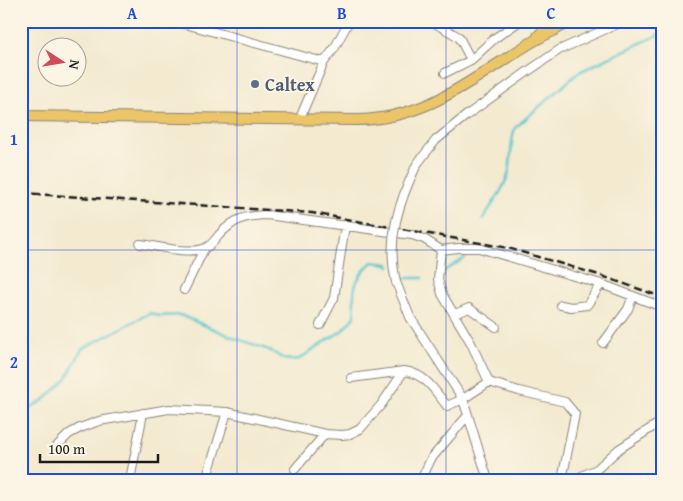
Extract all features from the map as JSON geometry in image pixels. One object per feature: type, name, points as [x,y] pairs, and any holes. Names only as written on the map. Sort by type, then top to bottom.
[{"type":"main road","points":[[534,40],[553,21]]},
{"type":"main road","points":[[21,116],[373,120],[396,116],[437,102],[534,40],[554,32],[570,21]]},
{"type":"street","points":[[139,21],[184,22],[324,62]]},
{"type":"street","points":[[300,118],[324,62],[334,49],[349,21]]},
{"type":"street","points":[[431,21],[459,37],[471,60]]},
{"type":"street","points":[[444,72],[471,60],[495,38],[520,21]]},
{"type":"street","points":[[488,480],[463,399],[410,317],[396,282],[393,250],[395,224],[402,196],[417,164],[442,135],[467,115],[559,50],[624,21]]},
{"type":"street","points":[[140,244],[186,250],[204,249],[212,244],[236,220],[249,216],[267,215],[412,235],[424,239],[441,250],[479,248],[601,284],[662,307]]},
{"type":"street","points":[[320,325],[334,298],[345,225]]},
{"type":"street","points":[[184,290],[204,249]]},
{"type":"street","points":[[441,250],[438,280],[442,294],[471,343],[489,382],[565,402],[575,414],[562,480]]},
{"type":"street","points":[[561,305],[571,307],[587,305],[601,284]]},
{"type":"street","points":[[603,343],[628,309],[633,296]]},
{"type":"street","points":[[455,314],[468,308],[496,327]]},
{"type":"street","points":[[351,378],[404,371],[414,372],[423,377],[447,406],[463,399],[489,382]]},
{"type":"street","points":[[57,446],[68,434],[99,421],[169,410],[226,412],[325,434],[342,435],[360,429],[381,405],[404,371]]},
{"type":"street","points":[[206,480],[226,412]]},
{"type":"street","points":[[130,480],[143,414]]},
{"type":"street","points":[[421,480],[431,459],[468,415]]},
{"type":"street","points":[[573,480],[598,469],[619,449],[662,421]]},
{"type":"street","points":[[295,469],[325,434]]},
{"type":"waterway","points":[[483,219],[507,177],[515,128],[579,72],[662,33]]},
{"type":"waterway","points":[[444,271],[465,258]]},
{"type":"waterway","points":[[21,412],[43,401],[66,379],[82,349],[150,313],[160,316],[180,315],[269,350],[284,359],[299,359],[343,330],[355,316],[355,286],[366,268],[372,262],[388,264],[390,266]]},
{"type":"waterway","points":[[398,274],[403,278],[422,278]]},
{"type":"railway","points":[[21,193],[312,213],[508,248],[599,275],[662,297]]},
{"type":"place","name":"Caltex","points":[[255,84]]}]
